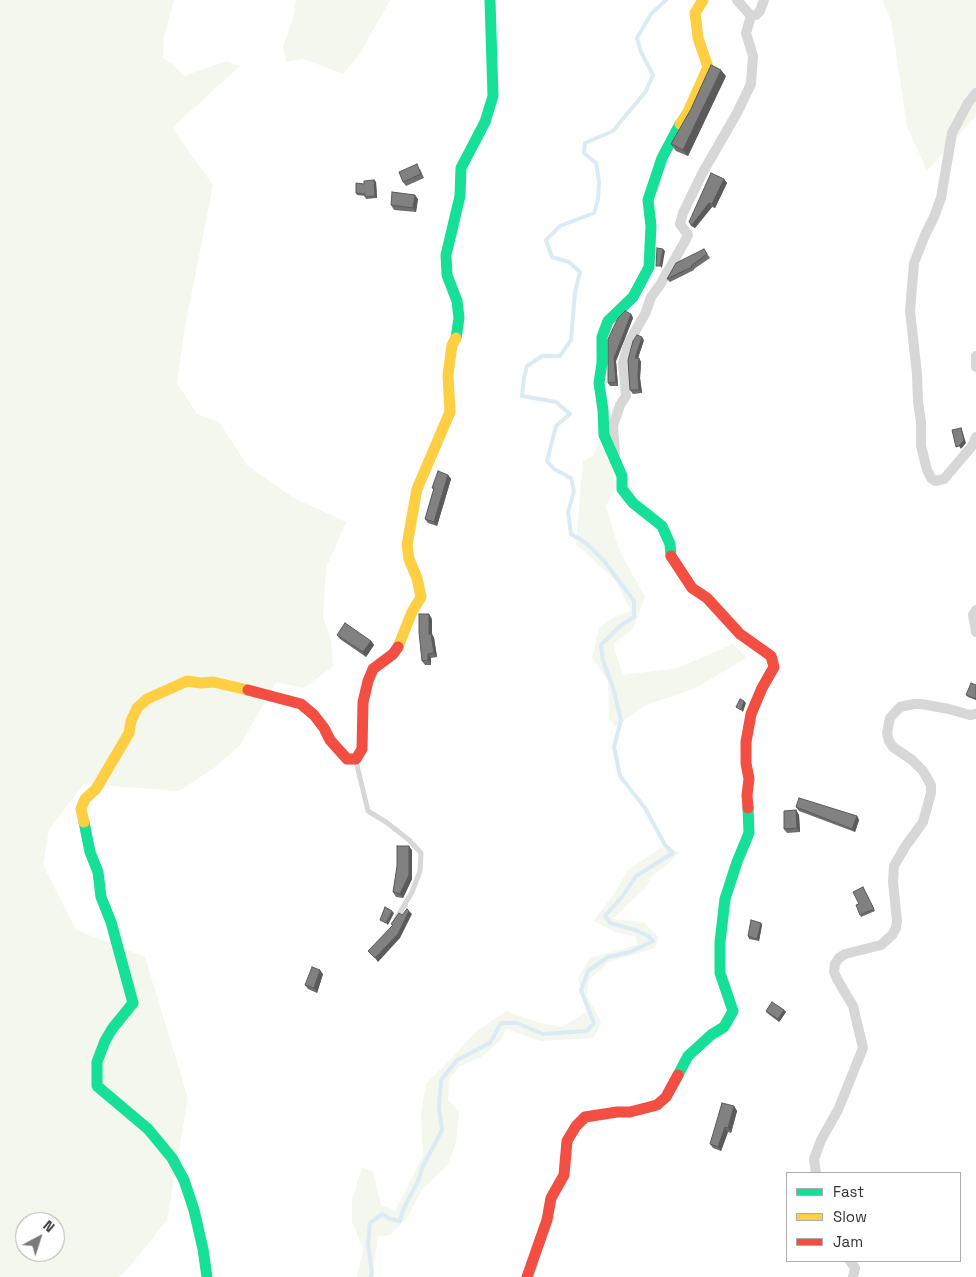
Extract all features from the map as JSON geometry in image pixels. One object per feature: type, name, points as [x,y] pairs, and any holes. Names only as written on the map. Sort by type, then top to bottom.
[{"type":"street","points":[[207,1277],[194,1210],[184,1180],[172,1158],[148,1129],[97,1086],[97,1062],[105,1041],[112,1028],[133,1003],[111,922],[101,897],[98,872],[90,852],[81,809],[85,799],[96,789],[120,750],[129,733],[131,721],[137,708],[147,699],[187,681],[213,682],[301,704],[314,715],[330,740],[347,759],[356,759],[362,749],[363,702],[368,681],[373,669],[393,654],[400,645],[412,612],[421,597],[418,578],[409,559],[407,545],[417,489],[450,412],[448,375],[452,345],[457,335],[459,318],[457,301],[447,275],[446,255],[460,196],[460,168],[485,122],[493,96],[490,0]]},
{"type":"street","points":[[527,1277],[546,1220],[551,1198],[564,1176],[567,1141],[576,1126],[584,1117],[630,1112],[657,1105],[666,1097],[688,1056],[711,1035],[724,1027],[733,1011],[720,973],[720,942],[725,899],[749,833],[747,794],[749,779],[746,763],[746,742],[751,714],[774,666],[771,656],[740,634],[707,598],[692,588],[671,558],[670,544],[662,526],[633,503],[622,489],[622,476],[615,456],[604,435],[599,383],[602,363],[602,337],[608,321],[633,297],[649,267],[651,226],[648,200],[662,158],[688,112],[708,68],[698,38],[695,13],[703,0]]},
{"type":"street","points":[[737,0],[751,16]]},
{"type":"street","points":[[751,16],[756,15],[760,11],[764,0]]},
{"type":"street","points":[[615,456],[613,426],[620,406],[626,396],[624,363],[629,342],[645,314],[651,297],[660,285],[688,235],[680,224],[683,213],[702,172],[737,113],[751,84],[753,56],[746,33],[751,16]]},
{"type":"street","points":[[976,93],[958,120],[952,133],[938,207],[915,258],[912,272],[913,287],[910,312],[921,422],[920,446],[931,478],[935,481],[944,479],[972,446],[976,437]]},
{"type":"street","points":[[976,356],[976,366]]},
{"type":"street","points":[[976,610],[973,615],[976,632]]},
{"type":"street","points":[[816,1172],[814,1159],[820,1140],[838,1110],[863,1048],[853,1006],[834,972],[835,964],[845,954],[881,945],[892,935],[896,928],[893,882],[894,866],[923,822],[931,793],[930,785],[923,771],[912,760],[893,747],[888,740],[887,733],[890,718],[900,707],[914,704],[949,709],[970,715],[976,714]]},
{"type":"street","points":[[851,1262],[855,1268],[853,1277]]},
{"type":"lane","points":[[356,759],[368,811],[394,828],[421,853],[420,872],[412,892],[392,924]]},
{"type":"shaded area","points":[[0,0],[174,0],[164,36],[163,58],[173,64],[184,76],[227,61],[240,66],[172,128],[213,185],[184,332],[177,383],[197,414],[219,422],[247,465],[292,497],[346,522],[326,568],[323,617],[331,640],[333,666],[304,688],[276,682],[241,744],[214,768],[179,791],[84,784],[49,829],[43,865],[76,930],[145,957],[188,1098],[167,1220],[119,1277],[0,1277]]},
{"type":"shaded area","points":[[296,0],[390,0],[359,55],[343,74],[304,59],[286,62],[283,46],[293,19]]},
{"type":"shaded area","points":[[882,0],[976,0],[976,116],[927,171],[907,126],[891,20]]},
{"type":"shaded area","points":[[599,443],[612,468],[615,488],[606,506],[619,550],[645,597],[633,629],[613,644],[623,675],[678,668],[733,644],[746,658],[694,689],[646,705],[616,726],[609,719],[608,681],[592,658],[599,628],[615,616],[631,611],[615,580],[576,544],[583,461],[593,456]]},
{"type":"shaded area","points":[[661,848],[680,852],[651,877],[647,886],[613,919],[643,922],[659,937],[655,948],[609,962],[588,981],[587,996],[601,1022],[594,1038],[541,1041],[506,1029],[501,1040],[480,1058],[459,1066],[449,1080],[448,1100],[459,1112],[456,1143],[447,1166],[423,1188],[407,1218],[390,1235],[377,1236],[371,1277],[357,1277],[363,1248],[352,1222],[352,1200],[362,1167],[373,1172],[381,1205],[395,1211],[423,1156],[421,1114],[426,1084],[474,1033],[506,1011],[537,1022],[562,1027],[586,1012],[578,978],[590,958],[637,945],[636,937],[615,932],[594,921],[618,888],[628,870]]},
{"type":"building","points":[[711,65],[721,70],[683,150],[671,144],[691,109]]},
{"type":"building","points":[[417,164],[421,174],[403,182],[399,172]]},
{"type":"building","points":[[711,173],[724,179],[712,204],[709,203],[692,225],[689,222]]},
{"type":"building","points":[[374,180],[375,196],[365,197],[365,194],[356,193],[356,183],[364,184],[364,181]]},
{"type":"building","points":[[392,192],[415,195],[413,208],[391,205]]},
{"type":"building","points":[[657,248],[663,249],[660,266],[656,266]]},
{"type":"building","points":[[704,249],[707,254],[692,267],[667,279],[676,263]]},
{"type":"building","points":[[625,311],[631,314],[614,358],[616,382],[608,383],[608,339],[618,318]]},
{"type":"building","points":[[637,335],[642,337],[635,358],[639,358],[639,390],[630,390],[628,360],[633,341]]},
{"type":"building","points":[[961,428],[964,440],[956,447],[952,430]]},
{"type":"building","points":[[438,471],[448,475],[434,522],[425,519]]},
{"type":"building","points":[[419,614],[429,614],[429,634],[431,634],[434,653],[428,654],[428,660],[422,661],[419,632]]},
{"type":"building","points":[[345,623],[371,641],[363,652],[337,635]]},
{"type":"building","points":[[971,683],[976,685],[976,699],[966,695]]},
{"type":"building","points":[[740,699],[744,701],[741,710],[736,707]]},
{"type":"building","points":[[799,798],[857,816],[852,829],[796,807]]},
{"type":"building","points":[[796,810],[797,828],[784,829],[784,811]]},
{"type":"building","points":[[397,846],[409,846],[409,875],[400,894],[393,892],[397,866]]},
{"type":"building","points":[[863,887],[874,909],[860,915],[856,905],[859,904],[853,892]]},
{"type":"building","points":[[385,907],[392,911],[386,923],[380,920]]},
{"type":"building","points":[[407,909],[409,911],[398,934],[375,958],[368,951],[393,925],[391,924],[399,913],[402,915]]},
{"type":"building","points":[[751,920],[761,923],[757,939],[748,936]]},
{"type":"building","points":[[312,967],[320,970],[314,988],[305,985]]},
{"type":"building","points":[[772,1002],[784,1010],[778,1019],[766,1011]]},
{"type":"building","points":[[722,1103],[734,1106],[728,1128],[725,1127],[718,1147],[710,1144]]},
{"type":"waterway","points":[[371,1277],[368,1245],[370,1223],[382,1214],[390,1219],[400,1221],[422,1168],[442,1130],[439,1107],[441,1080],[457,1060],[490,1043],[501,1023],[517,1023],[543,1034],[587,1031],[594,1023],[581,990],[588,971],[608,957],[630,952],[653,941],[648,936],[635,930],[610,923],[605,916],[622,897],[636,876],[673,853],[665,845],[645,808],[620,776],[614,747],[621,720],[613,687],[603,661],[601,645],[620,626],[634,617],[634,601],[604,561],[586,543],[571,534],[568,512],[574,491],[571,478],[554,469],[547,461],[556,426],[570,414],[556,402],[522,396],[527,366],[542,356],[560,356],[571,340],[575,292],[580,272],[569,262],[552,257],[546,240],[560,226],[594,213],[598,200],[599,181],[596,163],[584,153],[585,143],[613,131],[646,91],[653,75],[641,52],[637,38],[651,14],[666,0]]},
{"type":"traffic: fast","points":[[456,338],[459,318],[457,301],[447,275],[446,255],[460,196],[461,168],[485,122],[493,96],[490,0]]},
{"type":"traffic: fast","points":[[671,556],[670,544],[662,526],[633,503],[622,489],[622,476],[604,435],[599,383],[602,363],[602,337],[608,321],[633,297],[649,267],[651,226],[648,200],[662,158],[680,124]]},
{"type":"traffic: fast","points":[[678,1075],[688,1056],[711,1035],[724,1027],[733,1011],[720,973],[720,942],[725,899],[749,833],[748,808]]},
{"type":"traffic: fast","points":[[84,822],[90,852],[98,872],[101,897],[111,922],[133,1003],[105,1041],[97,1062],[97,1086],[148,1129],[172,1158],[184,1180],[194,1210],[207,1277]]},
{"type":"traffic: slow","points":[[680,124],[688,112],[708,67],[698,38],[695,13],[703,0]]},
{"type":"traffic: slow","points":[[398,647],[412,612],[421,597],[417,578],[409,559],[407,545],[417,489],[450,412],[448,375],[452,345],[456,338]]},
{"type":"traffic: slow","points":[[84,822],[81,809],[85,799],[96,789],[129,733],[131,721],[137,708],[147,699],[187,681],[213,682],[248,690]]},
{"type":"traffic: jam","points":[[671,556],[692,588],[707,598],[740,634],[771,656],[774,667],[762,688],[751,714],[746,742],[746,763],[749,779],[748,808]]},
{"type":"traffic: jam","points":[[248,690],[301,704],[314,715],[330,740],[347,759],[356,759],[362,749],[363,702],[368,681],[373,669],[393,654],[398,647]]},
{"type":"traffic: jam","points":[[527,1277],[547,1220],[551,1198],[564,1175],[567,1141],[576,1126],[585,1117],[630,1112],[657,1105],[666,1097],[678,1075]]}]
